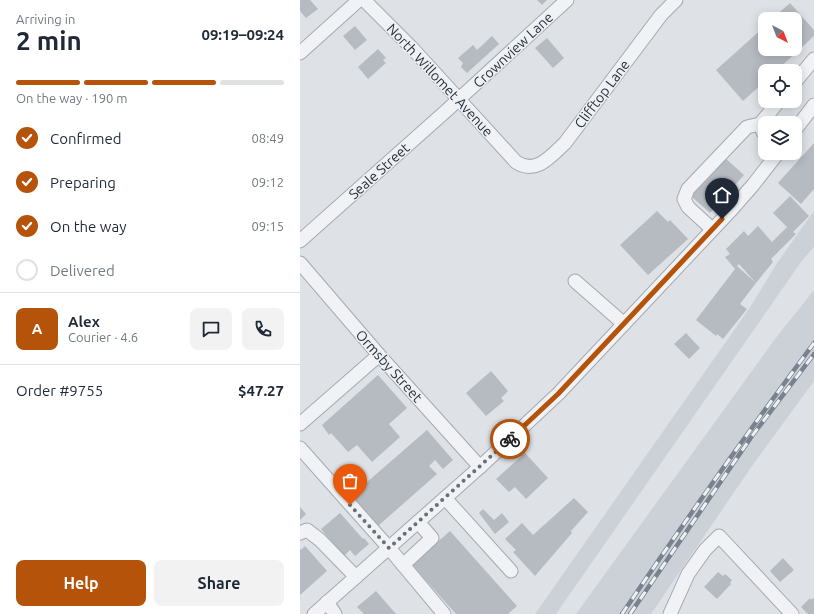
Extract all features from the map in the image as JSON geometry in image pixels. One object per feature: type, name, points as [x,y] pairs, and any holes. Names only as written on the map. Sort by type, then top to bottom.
[{"type":"street","points":[[300,53],[359,0]]},
{"type":"street","name":"North Willomet Avenue","points":[[364,0],[411,47],[516,162]]},
{"type":"street","name":"Crownview Lane","points":[[459,100],[567,0]]},
{"type":"street","name":"Clifftop Lane","points":[[516,162],[523,166],[536,166],[550,158],[565,144],[661,15],[676,0]]},
{"type":"street","points":[[802,74],[814,59]]},
{"type":"street","name":"Seale Street","points":[[300,241],[459,100]]},
{"type":"street","points":[[802,121],[814,105]]},
{"type":"street","points":[[712,229],[688,207],[684,199],[688,189],[747,127],[758,128]]},
{"type":"street","points":[[314,614],[480,467],[558,394],[753,185],[773,160]]},
{"type":"street","name":"Ormsby Street","points":[[300,263],[379,355],[480,467]]},
{"type":"street","points":[[576,281],[624,324]]},
{"type":"street","points":[[300,424],[379,355]]},
{"type":"street","points":[[300,448],[389,548],[444,614]]},
{"type":"street","points":[[445,498],[511,571]]},
{"type":"street","points":[[403,565],[432,538],[418,522]]},
{"type":"street","points":[[300,533],[307,530],[320,540],[356,577]]},
{"type":"street","points":[[670,614],[688,574],[705,550],[719,536],[792,614]]},
{"type":"street","points":[[327,602],[335,614]]},
{"type":"shaded area","points":[[814,211],[814,247],[801,262],[556,614],[535,614],[751,306],[777,263]]},
{"type":"shaded area","points":[[814,290],[814,381],[752,466],[651,614],[576,614],[775,339]]},
{"type":"building","points":[[300,0],[310,0],[318,9],[306,18],[300,11]]},
{"type":"building","points":[[537,0],[547,0],[542,5]]},
{"type":"building","points":[[790,3],[798,12],[780,12]]},
{"type":"building","points":[[802,16],[814,30],[814,36],[802,47]]},
{"type":"building","points":[[355,26],[367,40],[355,50],[343,36]]},
{"type":"building","points":[[758,32],[758,56],[792,56],[784,64],[758,64],[758,87],[743,101],[716,70]]},
{"type":"building","points":[[492,36],[499,44],[467,73],[461,67],[463,63],[458,58],[473,45],[477,50]]},
{"type":"building","points":[[547,38],[564,58],[553,68],[535,48]]},
{"type":"building","points":[[378,49],[386,58],[383,60],[386,63],[368,79],[358,67]]},
{"type":"building","points":[[814,143],[814,189],[801,204],[778,183],[799,160],[802,160],[802,156]]},
{"type":"building","points":[[725,158],[744,175],[710,213],[691,196]]},
{"type":"building","points":[[790,196],[809,216],[793,232],[796,234],[771,259],[773,262],[740,304],[747,309],[723,339],[717,334],[716,336],[696,320],[735,269],[725,257],[730,254],[726,249],[744,231],[748,236],[758,226],[772,242],[787,227],[773,213]],"holes":[[[739,264],[756,283],[737,266]]]},
{"type":"building","points":[[657,211],[668,222],[670,220],[688,239],[648,275],[620,245]]},
{"type":"building","points":[[686,333],[700,348],[689,359],[674,344]]},
{"type":"building","points":[[491,371],[508,391],[501,398],[504,401],[486,416],[466,393]]},
{"type":"building","points":[[378,375],[407,408],[389,424],[400,437],[372,462],[357,445],[348,452],[331,433],[329,435],[322,425]]},
{"type":"building","points":[[427,430],[453,460],[443,469],[435,460],[429,466],[437,474],[378,526],[351,496]]},
{"type":"building","points":[[525,453],[548,478],[526,499],[515,487],[509,492],[496,479]]},
{"type":"building","points":[[574,498],[588,512],[535,576],[513,552],[516,550],[505,539],[522,523],[533,535]]},
{"type":"building","points":[[300,507],[306,514],[300,520]]},
{"type":"building","points":[[483,509],[494,520],[502,513],[509,522],[495,534],[479,513]]},
{"type":"building","points":[[340,513],[369,544],[355,556],[350,550],[344,556],[321,529]]},
{"type":"building","points":[[450,531],[517,606],[508,614],[456,614],[412,565]]},
{"type":"building","points":[[305,546],[327,571],[300,595],[300,548],[301,550]]},
{"type":"building","points":[[783,558],[794,570],[780,582],[770,571]]},
{"type":"building","points":[[718,572],[723,576],[725,574],[732,580],[730,583],[731,584],[717,599],[704,587]]},
{"type":"building","points":[[376,591],[396,614],[364,614],[357,607]]},
{"type":"building","points":[[810,598],[811,600],[813,598],[814,599],[814,614],[808,614],[801,607]]},
{"type":"railway","points":[[622,614],[716,477],[814,343]]},
{"type":"railway","points":[[630,614],[752,436],[814,354]]},
{"type":"way so far","points":[[350,505],[389,548],[510,439]]},
{"type":"route","points":[[510,439],[558,394],[722,219]]}]
